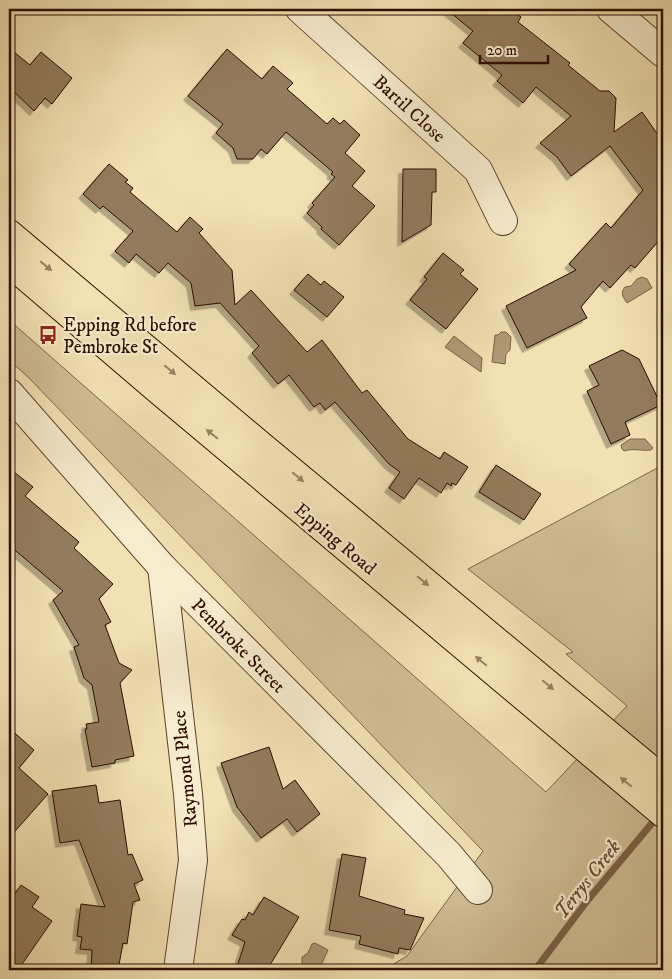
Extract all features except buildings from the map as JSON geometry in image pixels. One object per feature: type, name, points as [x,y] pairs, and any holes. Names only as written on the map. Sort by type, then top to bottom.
[{"type":"main road","name":"Epping Road","points":[[9,234],[580,728],[663,813]]},
{"type":"main road","name":"Epping Road","points":[[9,262],[580,728],[663,780]]},
{"type":"street","name":"Bartil Close","points":[[300,9],[478,170],[503,221]]},
{"type":"street","points":[[611,9],[663,53]]},
{"type":"street","name":"Pembroke Street","points":[[9,393],[162,567],[449,855],[478,890]]},
{"type":"street","name":"Raymond Place","points":[[162,567],[188,794],[193,860],[178,970]]},
{"type":"shaded area","points":[[642,277],[647,279],[652,288],[627,303],[623,295],[623,289],[631,286],[637,279]]},
{"type":"shaded area","points":[[9,320],[546,792],[627,706],[566,654],[573,652],[468,569],[663,465],[663,970],[388,970],[389,967],[407,956],[483,851],[29,378],[9,360]]},
{"type":"shaded area","points":[[506,332],[511,337],[510,350],[506,354],[505,364],[492,362],[495,335]]},
{"type":"shaded area","points":[[454,336],[482,358],[481,372],[445,347]]},
{"type":"shaded area","points":[[630,439],[645,439],[653,448],[651,450],[624,451],[621,445]]},
{"type":"shaded area","points":[[315,943],[328,950],[319,970],[302,969],[302,957],[308,953],[312,944]]},
{"type":"waterway","name":"Terrys Creek","points":[[535,970],[587,901],[658,816]]},
{"type":"place","name":"Epping Rd before Pembroke St","points":[[48,335]]}]
